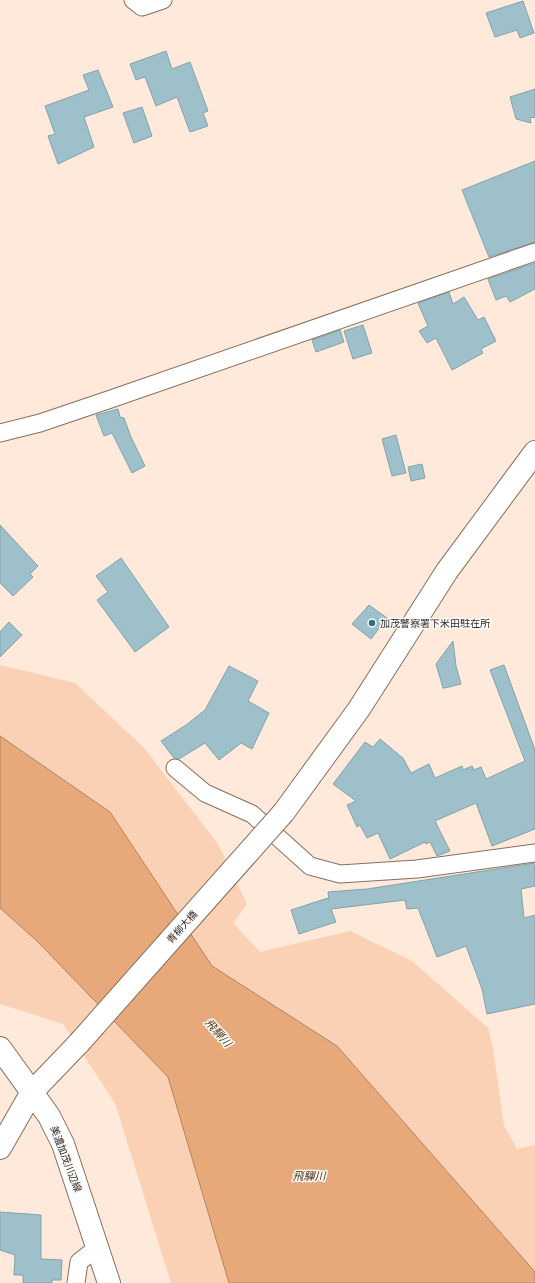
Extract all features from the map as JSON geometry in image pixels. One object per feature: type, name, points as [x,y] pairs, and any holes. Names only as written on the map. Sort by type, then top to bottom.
[{"type":"street","points":[[133,0],[142,8],[163,0]]},
{"type":"street","points":[[0,433],[40,423],[108,400],[535,252]]},
{"type":"street","name":"青柳大橋","points":[[0,1148],[32,1092],[80,1043],[284,812],[359,709],[447,571],[535,452]]},
{"type":"street","points":[[175,768],[205,793],[252,814],[310,866],[340,874],[417,869],[535,853]]},
{"type":"street","name":"美濃加茂川辺線","points":[[0,1048],[49,1116],[63,1144],[109,1283]]},
{"type":"street","points":[[76,1283],[79,1262],[98,1247]]},
{"type":"shaded area","points":[[0,665],[75,683],[144,748],[218,844],[247,904],[233,923],[260,952],[350,931],[412,961],[488,1028],[493,1049],[504,1126],[517,1149],[535,1145],[535,1272],[337,1046],[212,966],[110,812],[0,736]]},
{"type":"shaded area","points":[[0,908],[38,942],[168,1077],[229,1283],[171,1283],[115,1103],[63,1024],[0,1004]]},
{"type":"water","name":"飛驒川","points":[[0,736],[110,812],[212,966],[337,1046],[535,1272],[535,1283],[229,1283],[168,1077],[38,942],[0,908]]},
{"type":"building","points":[[523,1],[534,33],[520,38],[517,30],[495,37],[486,13]]},
{"type":"building","points":[[166,51],[172,69],[190,62],[208,111],[203,113],[208,126],[190,132],[177,97],[156,106],[145,77],[136,80],[130,64]]},
{"type":"building","points":[[98,70],[113,107],[84,117],[94,147],[58,164],[48,136],[55,134],[45,106],[89,90],[83,75]]},
{"type":"building","points":[[535,89],[535,117],[530,118],[531,123],[516,119],[510,97]]},
{"type":"building","points":[[142,107],[152,136],[134,143],[123,113]]},
{"type":"building","points":[[535,161],[535,242],[489,257],[462,190]]},
{"type":"building","points":[[535,263],[535,289],[510,302],[506,296],[496,300],[488,279]]},
{"type":"building","points":[[449,292],[453,304],[464,297],[478,320],[484,317],[496,341],[481,349],[483,353],[452,370],[436,338],[427,343],[419,331],[428,326],[418,303]]},
{"type":"building","points":[[363,325],[372,353],[353,359],[344,331]]},
{"type":"building","points":[[340,330],[344,342],[316,352],[312,340]]},
{"type":"building","points":[[118,409],[120,417],[124,418],[131,437],[145,466],[132,473],[112,433],[104,436],[96,415]]},
{"type":"building","points":[[396,435],[406,473],[392,476],[382,439]]},
{"type":"building","points":[[422,464],[425,478],[411,481],[408,467]]},
{"type":"building","points":[[0,525],[38,566],[30,574],[33,577],[13,596],[0,583]]},
{"type":"building","points":[[121,558],[169,627],[135,652],[97,600],[108,592],[96,576]]},
{"type":"building","name":"加茂警察署下米田駐在所","points":[[369,605],[387,618],[371,639],[352,624]]},
{"type":"building","points":[[9,622],[22,635],[0,657],[0,632]]},
{"type":"building","points":[[453,641],[456,666],[461,684],[443,688],[436,664]]},
{"type":"building","points":[[504,665],[535,750],[535,829],[492,846],[476,803],[435,821],[450,851],[437,856],[430,842],[426,844],[425,842],[390,859],[378,833],[367,838],[360,825],[357,827],[347,805],[356,801],[333,784],[365,742],[373,747],[380,739],[403,758],[411,773],[429,764],[435,778],[462,766],[463,770],[472,766],[474,770],[481,767],[486,779],[525,761],[490,670]]},
{"type":"building","points":[[229,666],[258,681],[248,701],[269,713],[252,749],[241,743],[219,760],[205,743],[179,759],[174,758],[161,741],[186,725],[205,710]]},
{"type":"building","points":[[535,863],[535,886],[521,889],[524,918],[535,915],[535,1004],[487,1014],[482,989],[466,946],[437,957],[418,908],[407,909],[405,900],[331,909],[336,922],[299,934],[291,910],[328,898],[329,900],[328,892],[367,889]]},
{"type":"building","points":[[0,1212],[41,1215],[41,1259],[62,1260],[61,1280],[52,1280],[52,1283],[23,1283],[23,1275],[14,1275],[15,1255],[0,1250]]},
{"type":"place","name":"加茂警察署下米田駐在所","points":[[372,623]]},
{"type":"water label","name":"飛騨川","points":[[218,1033]]}]
